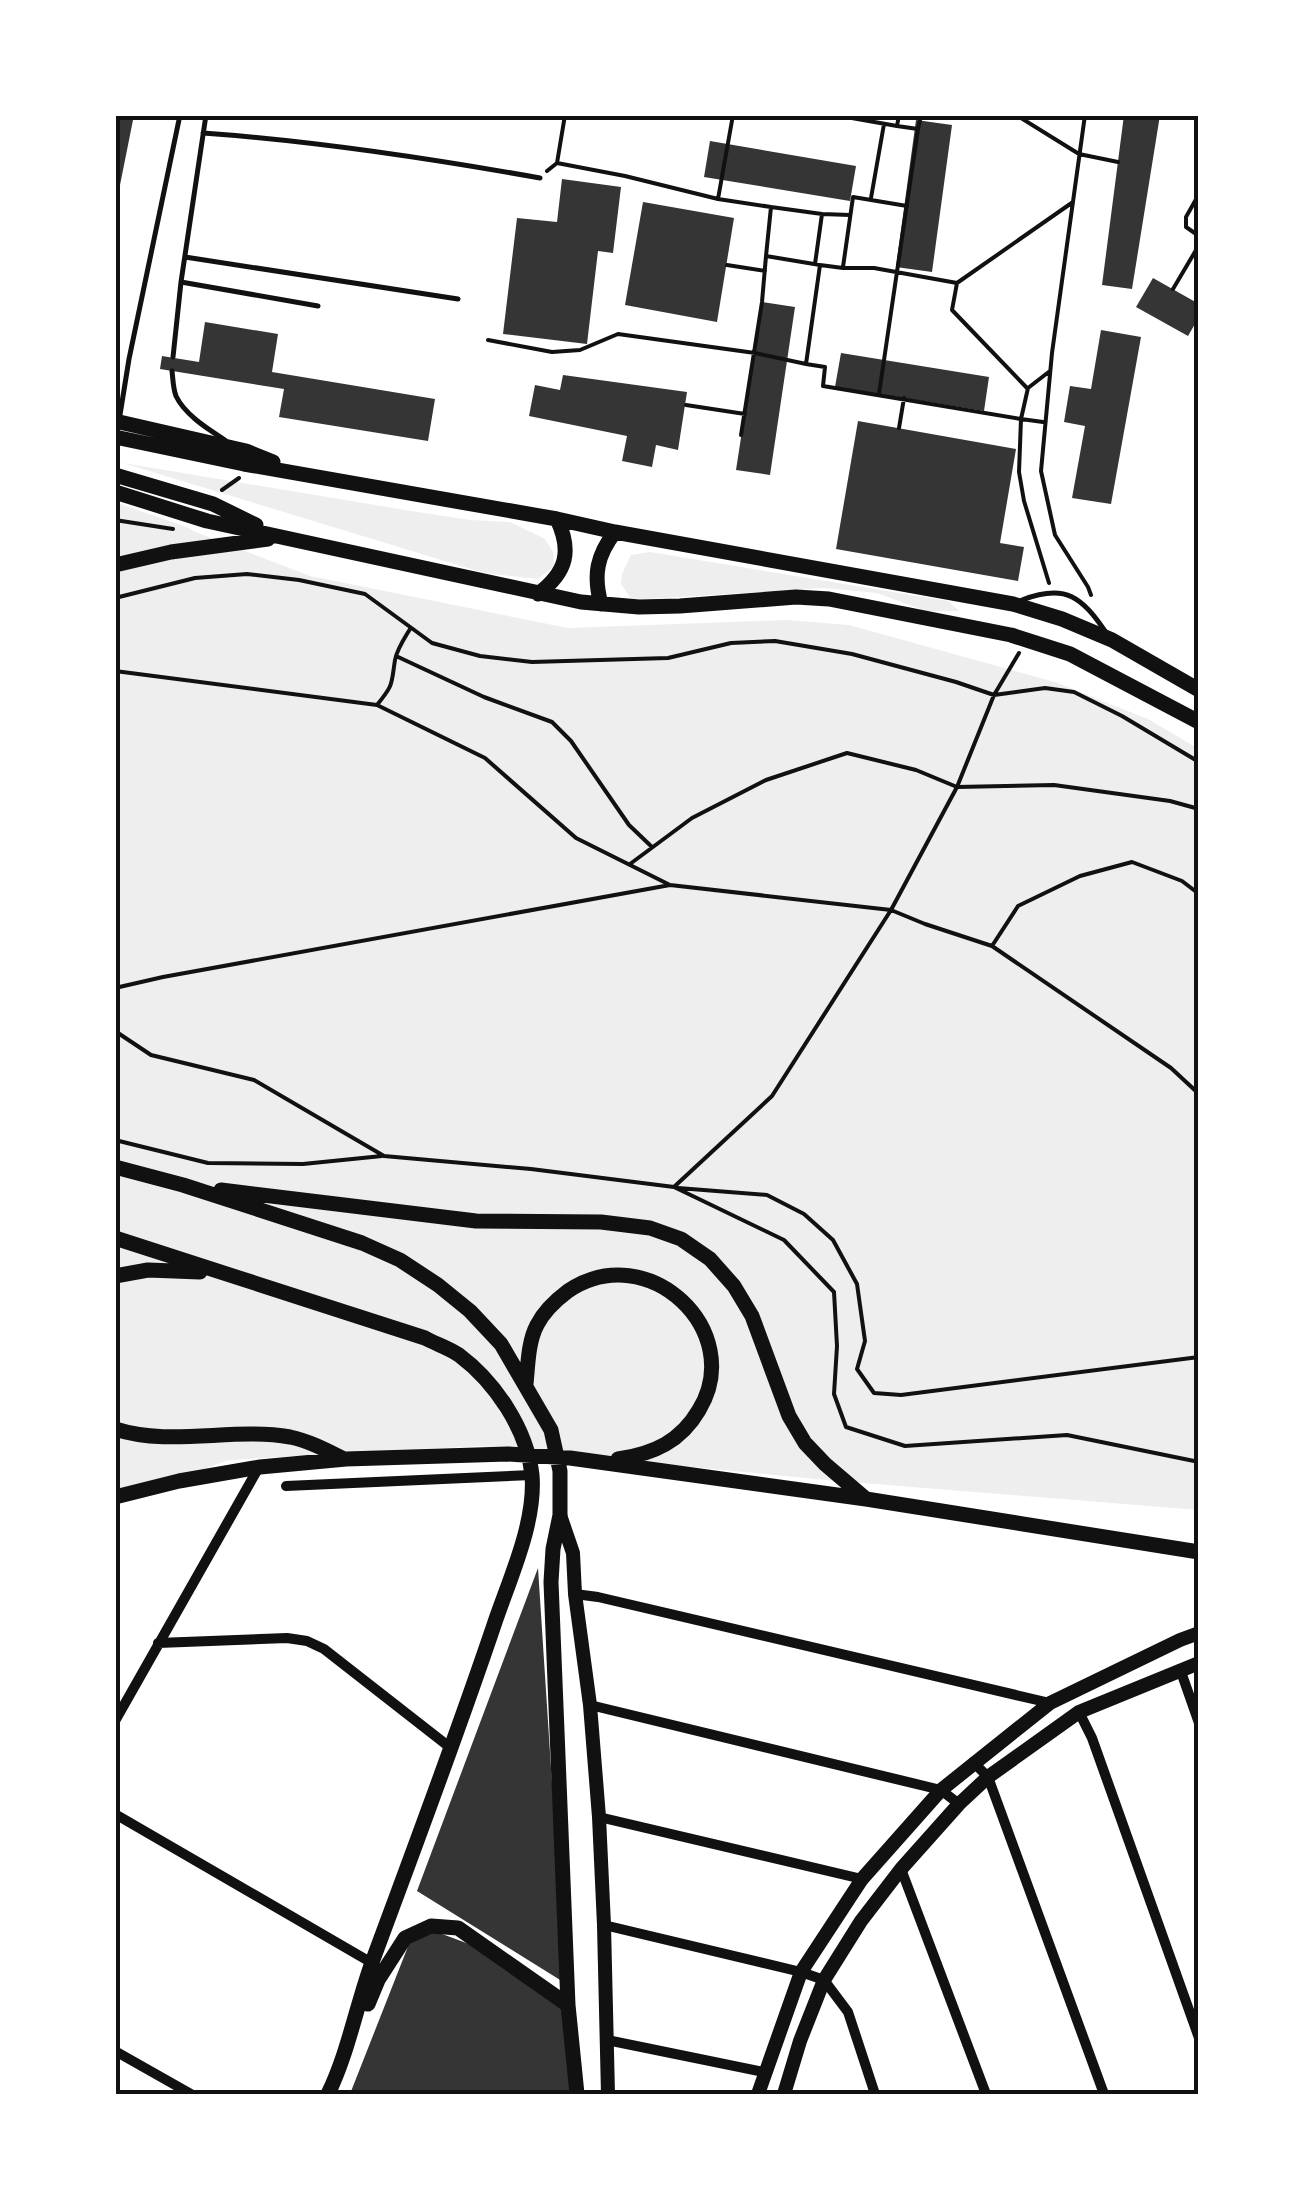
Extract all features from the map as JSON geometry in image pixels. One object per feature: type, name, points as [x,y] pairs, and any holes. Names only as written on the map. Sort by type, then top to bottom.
[{"type":"main road","points":[[116,426],[300,473],[1013,604],[1112,640],[1199,690]]},
{"type":"main road","points":[[115,475],[213,504],[282,537]]},
{"type":"main road","points":[[115,492],[208,521],[538,594],[601,604],[680,606],[828,598],[1028,640],[1070,654],[1199,722]]},
{"type":"main road","points":[[538,594],[552,584],[562,569],[566,552],[557,519]]},
{"type":"main road","points":[[601,604],[596,565],[615,532]]},
{"type":"main road","points":[[115,566],[171,552],[282,537]]},
{"type":"main road","points":[[115,1167],[362,1243],[400,1260],[470,1311],[501,1344],[551,1430],[560,1471],[560,1514],[552,1550],[551,1582],[568,2006],[578,2094]]},
{"type":"main road","points":[[183,1185],[476,1221],[601,1222],[650,1228],[681,1240],[710,1259],[734,1286],[752,1316],[789,1416],[805,1442],[866,1499]]},
{"type":"main road","points":[[115,1238],[425,1338],[456,1353],[481,1374],[521,1433],[532,1475],[528,1523],[452,1749],[372,1963],[338,2073]]},
{"type":"main road","points":[[115,1276],[148,1270],[218,1272]]},
{"type":"main road","points":[[526,1384],[528,1354],[537,1325],[556,1300],[582,1282],[611,1274],[642,1277],[671,1290],[693,1312],[708,1339],[712,1370],[705,1400],[689,1427],[665,1446],[636,1457],[599,1462]]},
{"type":"main road","points":[[115,1429],[160,1436],[291,1438],[346,1459]]},
{"type":"main road","points":[[115,1497],[260,1466],[508,1454],[599,1462],[866,1499],[1199,1552]]},
{"type":"main road","points":[[328,2094],[378,1980],[394,1953],[405,1938],[432,1926],[458,1928],[568,2006]]},
{"type":"street","points":[[115,1721],[260,1466]]},
{"type":"street","points":[[286,1486],[532,1475]]},
{"type":"street","points":[[560,1514],[573,1553],[590,1705],[604,1925],[608,2094]]},
{"type":"street","points":[[576,1594],[1050,1703]]},
{"type":"street","points":[[758,2094],[801,1972],[862,1879],[941,1790],[1050,1703],[1199,1634]]},
{"type":"street","points":[[158,1643],[286,1638],[307,1641],[333,1655],[452,1749]]},
{"type":"street","points":[[784,2094],[824,1980],[900,1869],[959,1804],[988,1777],[1079,1712],[1199,1663]]},
{"type":"street","points":[[1180,1669],[1199,1723]]},
{"type":"street","points":[[590,1705],[941,1790],[959,1804]]},
{"type":"street","points":[[1079,1712],[1092,1738],[1199,2038]]},
{"type":"street","points":[[973,1762],[988,1777],[1104,2094]]},
{"type":"street","points":[[115,1814],[372,1963]]},
{"type":"street","points":[[599,1817],[862,1879]]},
{"type":"street","points":[[900,1869],[986,2094]]},
{"type":"street","points":[[604,1925],[824,1980],[848,2012],[875,2094]]},
{"type":"street","points":[[607,2040],[764,2072]]},
{"type":"street","points":[[115,2050],[191,2094]]},
{"type":"lane","points":[[116,426],[180,115]]},
{"type":"lane","points":[[173,358],[206,115]]},
{"type":"lane","points":[[203,133],[290,139],[540,178]]},
{"type":"lane","points":[[185,256],[458,299]]},
{"type":"lane","points":[[181,282],[318,306]]},
{"type":"lane","points":[[172,371],[174,392],[186,410],[242,457]]},
{"type":"lane","points":[[1013,604],[1044,592],[1074,598],[1112,640]]},
{"type":"path","points":[[540,178],[556,164],[565,115]]},
{"type":"path","points":[[718,199],[733,115]]},
{"type":"path","points":[[836,115],[918,129]]},
{"type":"path","points":[[897,126],[899,115]]},
{"type":"path","points":[[879,394],[921,115]]},
{"type":"path","points":[[1016,115],[1079,154],[1118,162]]},
{"type":"path","points":[[1085,115],[1050,371],[1041,471],[1055,535],[1088,587],[1100,623]]},
{"type":"path","points":[[871,199],[884,124]]},
{"type":"path","points":[[556,164],[718,199],[850,216]]},
{"type":"path","points":[[1199,194],[1186,216],[1186,228],[1199,236]]},
{"type":"path","points":[[843,268],[853,197],[907,206]]},
{"type":"path","points":[[1028,388],[952,310],[957,283],[1073,202]]},
{"type":"path","points":[[742,435],[772,207]]},
{"type":"path","points":[[806,364],[822,214]]},
{"type":"path","points":[[1173,289],[1199,245]]},
{"type":"path","points":[[766,256],[843,268],[898,271],[957,283]]},
{"type":"path","points":[[727,265],[765,271]]},
{"type":"path","points":[[488,340],[552,352],[580,350],[618,334],[755,353],[826,368],[822,386],[1044,422]]},
{"type":"path","points":[[1050,371],[1028,388],[1021,419],[1019,472],[1052,592]]},
{"type":"path","points":[[899,428],[904,398]]},
{"type":"path","points":[[686,404],[745,414]]},
{"type":"path","points":[[115,520],[186,532]]},
{"type":"path","points":[[115,598],[195,578],[247,574],[300,580],[365,594],[432,644],[480,656],[532,662],[668,658],[731,643],[775,641],[852,654],[994,696],[1045,688],[1074,692],[1199,762]]},
{"type":"path","points":[[377,705],[390,688],[396,656],[411,628]]},
{"type":"path","points":[[674,1187],[772,1096],[890,910],[957,787],[994,696],[1028,640]]},
{"type":"path","points":[[396,656],[484,697],[552,722],[571,741],[629,825],[654,848]]},
{"type":"path","points":[[115,671],[377,705],[485,758],[576,838],[670,885]]},
{"type":"path","points":[[628,865],[692,818],[766,780],[846,753],[916,770],[957,787],[1054,785],[1170,800],[1199,808]]},
{"type":"path","points":[[992,946],[1018,906],[1080,876],[1132,862],[1182,881],[1199,894]]},
{"type":"path","points":[[115,988],[163,976],[670,885],[890,910],[992,946],[1171,1068],[1199,1094]]},
{"type":"path","points":[[115,1030],[151,1055],[254,1080],[384,1156]]},
{"type":"path","points":[[115,1140],[208,1163],[304,1164],[384,1156],[767,1195],[804,1214],[833,1240],[857,1284],[865,1340],[857,1369],[874,1393],[901,1394],[1199,1357]]},
{"type":"path","points":[[674,1187],[784,1240],[834,1292],[834,1394],[846,1427],[905,1446],[1067,1435],[1199,1462]]},
{"type":"shaded area","points":[[123,463],[470,520],[510,522],[545,539],[553,552],[554,566],[538,579],[484,573]]},
{"type":"shaded area","points":[[115,502],[310,576],[568,628],[786,620],[849,625],[1055,682],[1148,719],[1199,749],[1199,1510],[826,1480],[480,1446],[229,1460],[115,1501]]},
{"type":"shaded area","points":[[650,552],[948,601],[959,611],[926,611],[877,593],[823,588],[632,600],[621,584],[622,574],[631,555]]},
{"type":"building","points":[[115,115],[134,115],[117,200],[115,200]]},
{"type":"building","points":[[1124,115],[1160,115],[1132,289],[1102,285]]},
{"type":"building","points":[[916,120],[952,125],[932,272],[896,267]]},
{"type":"building","points":[[710,141],[856,166],[850,201],[704,177]]},
{"type":"building","points":[[562,179],[621,187],[613,253],[598,251],[587,344],[503,334],[517,218],[557,222]]},
{"type":"building","points":[[643,202],[734,218],[717,322],[625,305]]},
{"type":"building","points":[[1153,278],[1199,304],[1199,317],[1188,336],[1136,307]]},
{"type":"building","points":[[762,302],[795,307],[770,475],[736,470]]},
{"type":"building","points":[[205,322],[278,334],[272,372],[435,399],[428,441],[279,417],[284,389],[160,369],[162,356],[199,362]]},
{"type":"building","points":[[1101,330],[1141,337],[1111,504],[1072,498],[1085,426],[1064,422],[1070,386],[1091,389]]},
{"type":"building","points":[[841,353],[989,377],[984,411],[835,387]]},
{"type":"building","points":[[563,375],[687,392],[678,450],[656,445],[652,467],[622,461],[627,436],[529,416],[535,385],[560,390]]},
{"type":"building","points":[[858,421],[1016,449],[1000,543],[1024,547],[1018,581],[836,549]]},
{"type":"building","points":[[538,1568],[565,1983],[417,1891]]},
{"type":"building","points":[[434,1931],[469,1944],[564,2010],[572,2094],[350,2094],[409,1944]]}]
